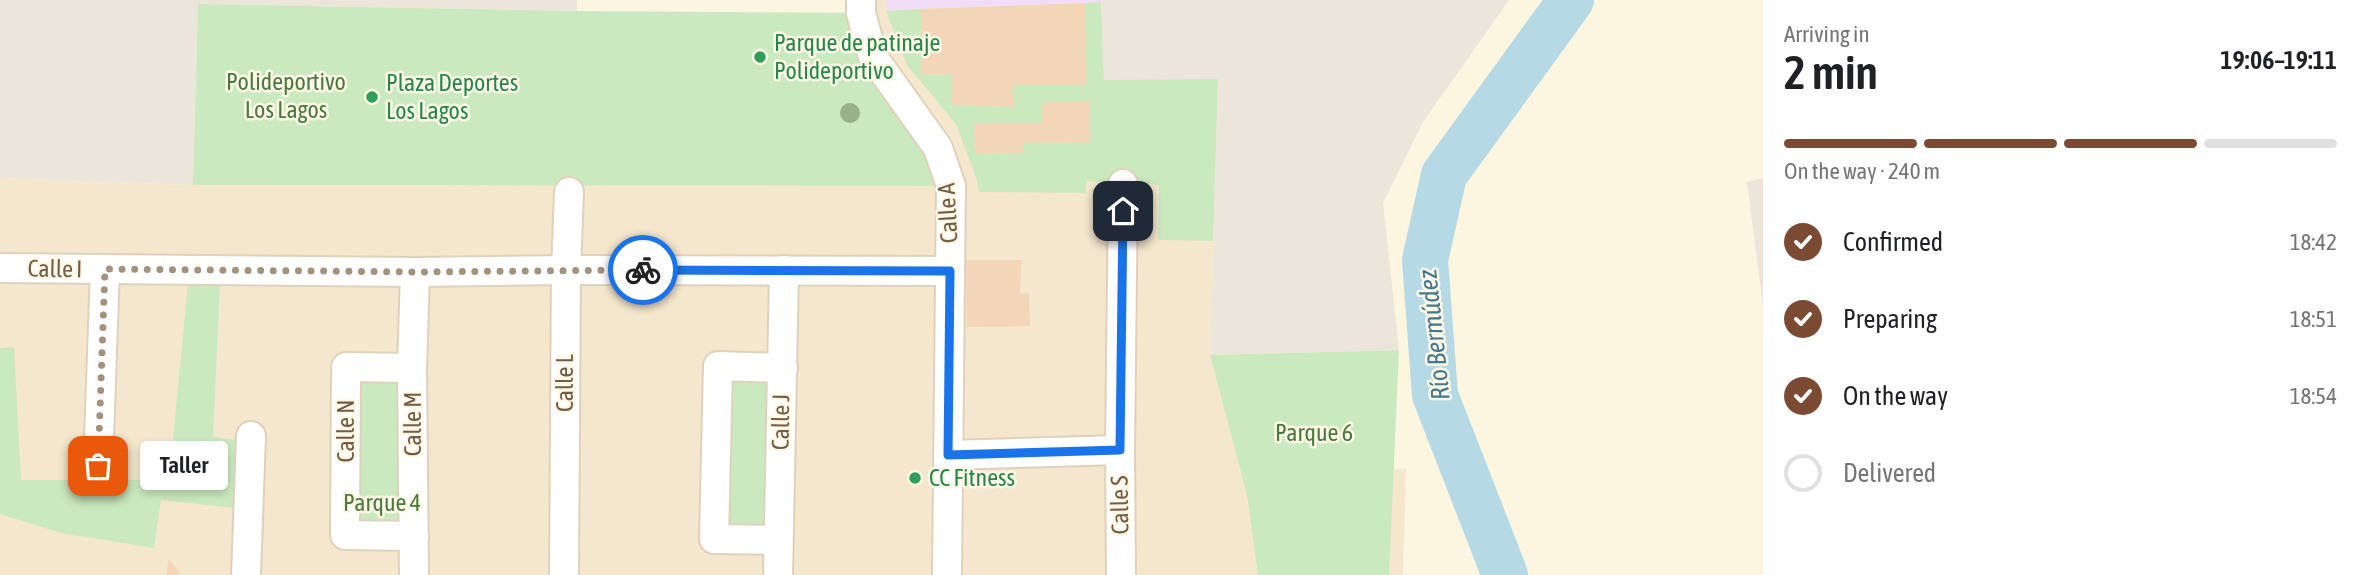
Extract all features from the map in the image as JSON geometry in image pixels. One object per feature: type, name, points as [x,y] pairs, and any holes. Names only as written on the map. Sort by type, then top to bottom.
[{"type":"street","name":"Calle A","points":[[861,0],[861,13],[873,57],[938,148],[951,186],[947,575]]},
{"type":"street","name":"Calle S","points":[[1121,575],[1124,184]]},
{"type":"street","name":"Calle L","points":[[564,575],[569,192]]},
{"type":"street","name":"Calle I","points":[[0,268],[415,272],[950,271]]},
{"type":"street","points":[[98,466],[105,269]]},
{"type":"street","name":"Calle J","points":[[778,575],[784,270]]},
{"type":"street","name":"Calle M","points":[[414,575],[412,369],[415,272]]},
{"type":"street","points":[[778,540],[714,538],[718,366],[783,368]]},
{"type":"street","name":"Calle N","points":[[412,369],[346,367],[345,536],[414,536]]},
{"type":"street","points":[[246,575],[251,436]]},
{"type":"street","points":[[948,455],[1120,450]]},
{"type":"shaded area","points":[[0,0],[577,0],[577,11],[198,4],[193,185],[0,178]]},
{"type":"shaded area","points":[[861,0],[1101,0],[1104,80],[1218,79],[1210,355],[1247,494],[1406,468],[1403,575],[0,575],[0,178],[193,185],[951,186],[873,57]]},
{"type":"shaded area","points":[[886,0],[1101,0],[1101,2],[886,10]]},
{"type":"shaded area","points":[[1101,0],[1509,0],[1423,122],[1383,203],[1399,350],[1210,355],[1218,80],[1104,80]]},
{"type":"shaded area","points":[[1763,178],[1763,306],[1747,182]]},
{"type":"green space","points":[[1101,2],[1104,80],[1218,79],[1213,241],[1158,240],[1159,185],[1086,181],[1086,193],[979,192],[956,124],[907,65],[886,11],[921,9],[921,74],[952,75],[953,105],[1013,107],[1013,85],[1085,85],[1085,3]],"holes":[[[1090,102],[1090,142],[1023,143],[1023,153],[975,154],[974,123],[1042,123]]]},
{"type":"green space","name":"Polideportivo Los Lagos","points":[[198,4],[861,13],[951,186],[193,185]]},
{"type":"green space","points":[[188,283],[220,285],[213,437],[237,440],[234,508],[161,500],[154,548],[61,533],[0,514],[0,348],[14,347],[21,480],[169,480]]},
{"type":"green space","name":"Parque 6","points":[[1399,350],[1389,575],[1258,575],[1247,495],[1210,355]]},
{"type":"green space","name":"Parque 4","points":[[355,375],[411,375],[414,536],[349,532]]},
{"type":"green space","points":[[724,380],[768,381],[765,528],[721,527]]},
{"type":"building","points":[[1085,3],[1086,85],[1013,85],[1014,107],[952,105],[952,75],[921,74],[921,9]]},
{"type":"building","points":[[1090,101],[1090,142],[1023,143],[1023,153],[975,154],[974,123],[1042,123],[1042,102]]},
{"type":"building","points":[[966,260],[1021,260],[1020,293],[1029,294],[1030,326],[967,327]]},
{"type":"building","points":[[169,559],[181,575],[166,575]]},
{"type":"waterway","name":"Río Bermúdez","points":[[1505,575],[1435,395],[1425,260],[1444,175],[1571,0]]},
{"type":"way so far","points":[[98,466],[105,269],[415,272],[643,270]]},
{"type":"place","name":"Parque de patinaje Polideportivo","points":[[760,57]]},
{"type":"place","name":"Plaza Deportes Los Lagos","points":[[372,97]]},
{"type":"place","name":"Taller","points":[[98,466]]},
{"type":"place","name":"CC Fitness","points":[[915,478]]},
{"type":"route","points":[[643,270],[950,271],[948,455],[1120,450],[1123,211]]}]
